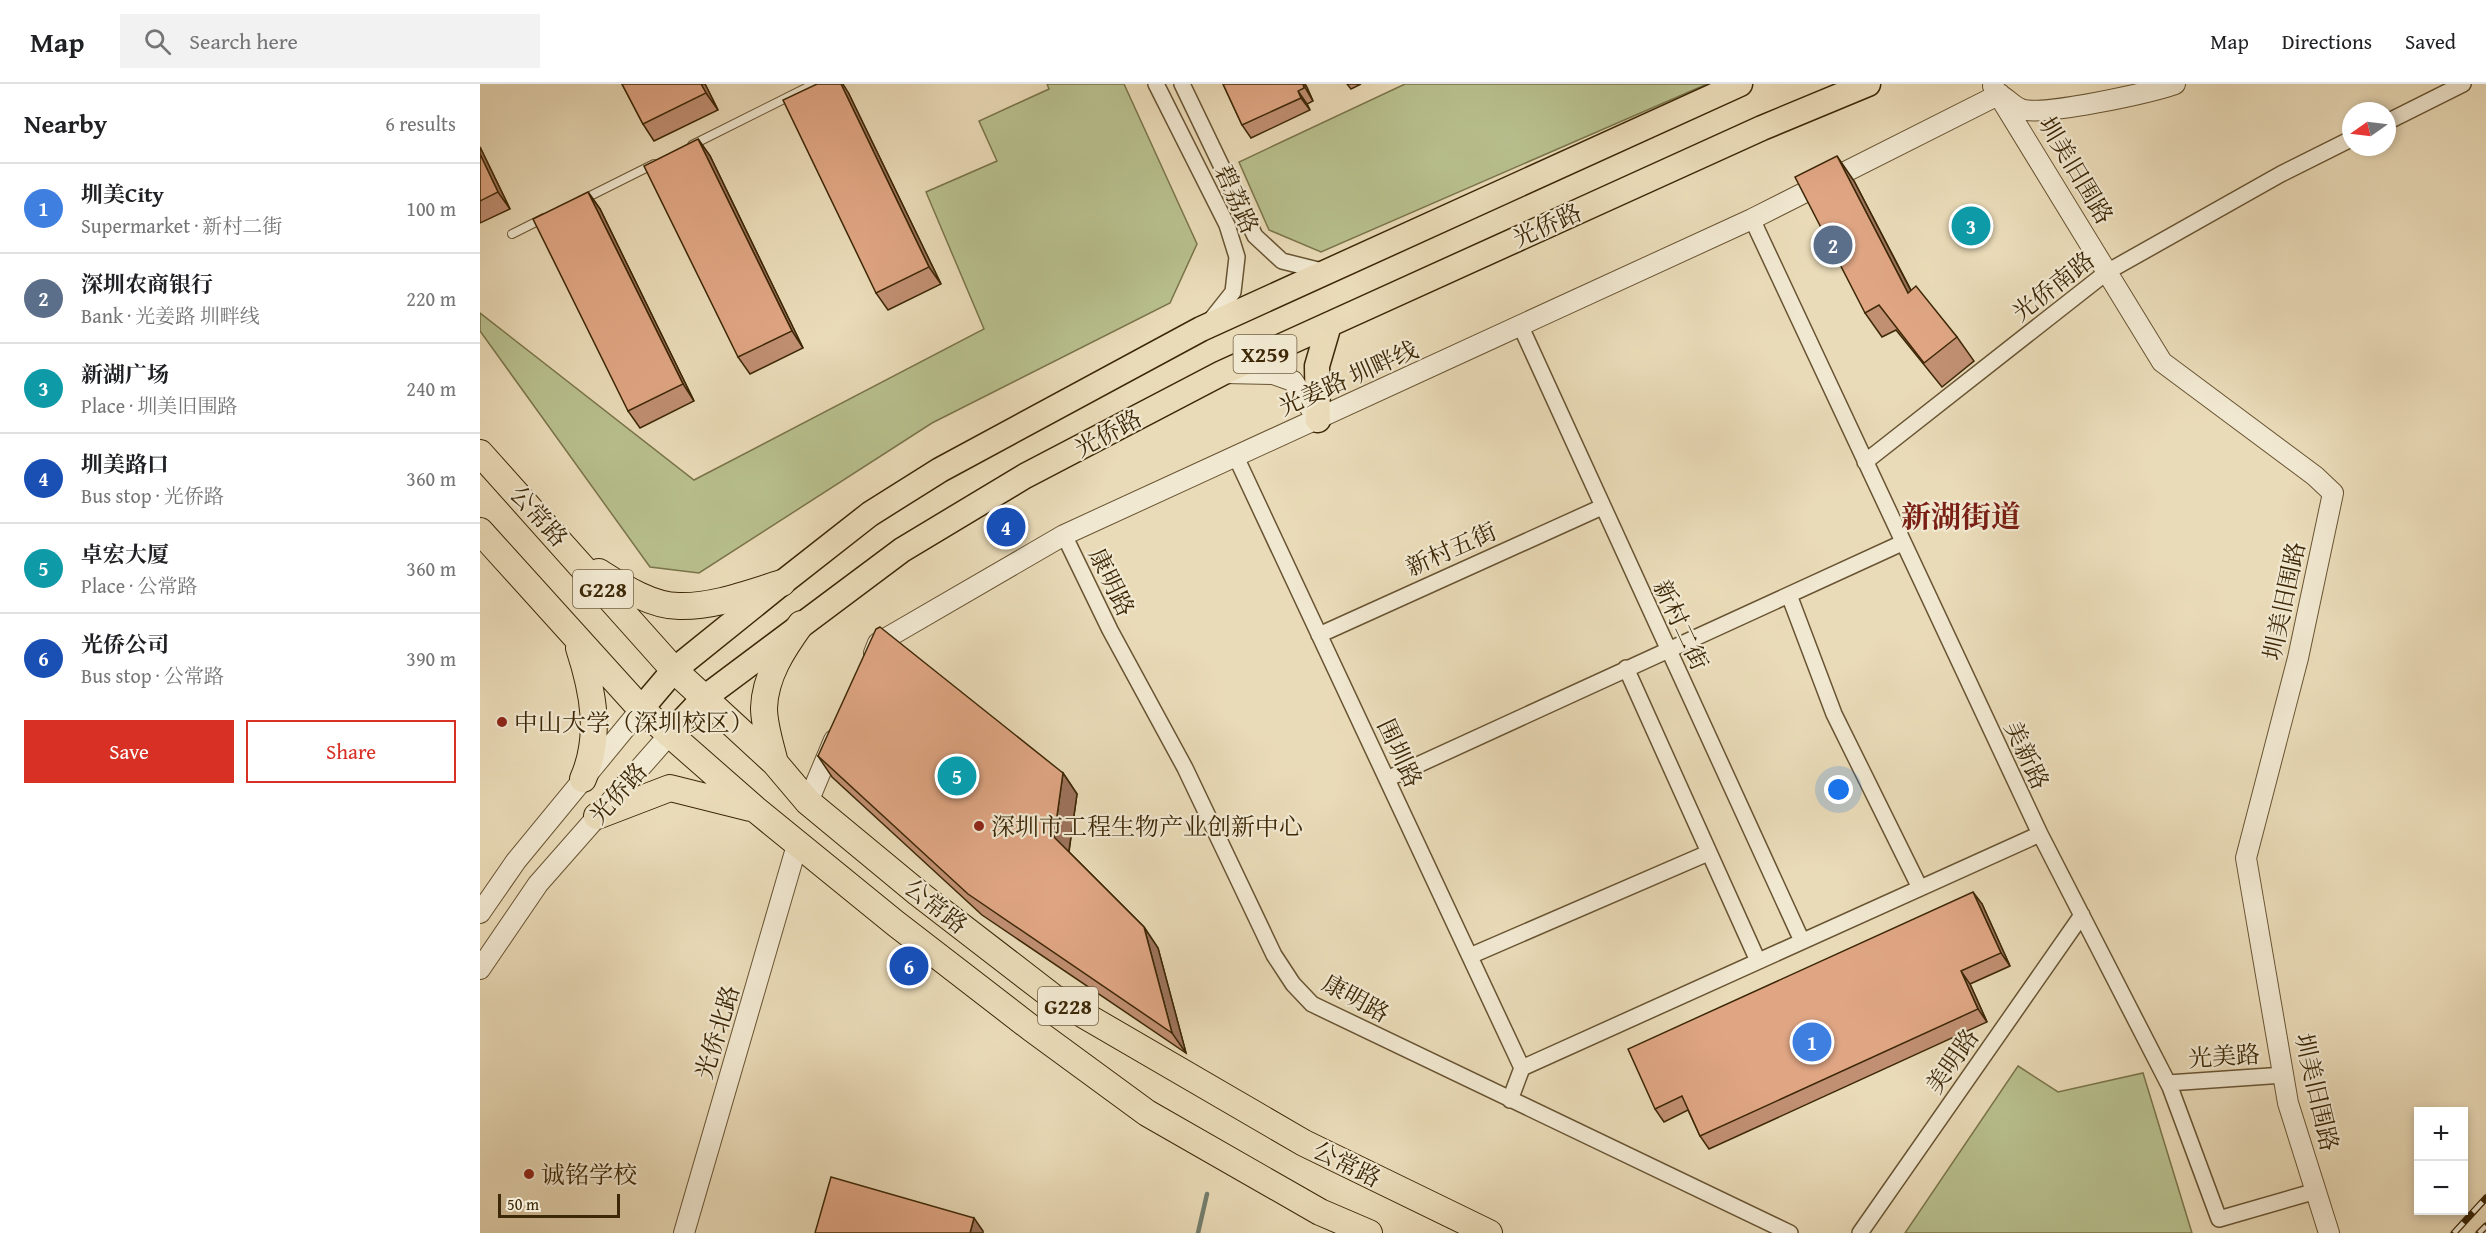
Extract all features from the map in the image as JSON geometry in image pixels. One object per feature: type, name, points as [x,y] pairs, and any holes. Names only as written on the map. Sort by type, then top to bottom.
[{"type":"highway","name":"公常路","points":[[480,453],[575,556],[674,670],[775,763],[808,802],[918,893],[1053,997],[1304,1143],[1489,1233]]},
{"type":"highway","name":"公常路","points":[[480,531],[641,709],[797,845],[1031,1028],[1147,1113],[1320,1212],[1369,1233]]},
{"type":"highway","points":[[575,556],[632,593],[677,607],[720,602],[782,583]]},
{"type":"highway","points":[[775,763],[764,709],[768,683],[782,651],[801,624]]},
{"type":"highway","points":[[576,639],[590,685],[594,711],[592,758],[583,779]]},
{"type":"highway","points":[[597,816],[670,788],[755,810]]},
{"type":"main road","name":"光侨路","points":[[641,709],[674,670],[782,583],[870,514],[940,470],[1201,329],[1740,84]]},
{"type":"main road","name":"光侨路","points":[[669,735],[704,698],[801,624],[902,550],[960,513],[1222,373],[1762,128],[1868,84]]},
{"type":"main road","points":[[1318,420],[1317,366],[1329,325]]},
{"type":"main road","points":[[480,443],[504,478]]},
{"type":"street","name":"碧荔路","points":[[1156,84],[1227,225],[1237,257],[1233,292],[1218,313],[1201,329]]},
{"type":"street","name":"碧荔路","points":[[1182,84],[1255,236],[1282,261],[1326,272]]},
{"type":"street","points":[[1996,87],[2022,110],[2140,94],[2175,84]]},
{"type":"street","points":[[2396,118],[2463,84]]},
{"type":"street","name":"光姜路 圳畔线","points":[[866,669],[878,643],[1064,535],[1752,219],[1996,87]]},
{"type":"street","name":"圳美旧围路","points":[[1996,87],[2162,362],[2315,476],[2333,493],[2298,658],[2246,858],[2289,1103],[2329,1233]]},
{"type":"street","name":"光侨南路","points":[[1864,462],[2107,272],[2281,174],[2342,144]]},
{"type":"street","name":"美新路","points":[[1752,219],[2040,834],[2168,1083],[2219,1219],[2316,1191]]},
{"type":"street","name":"新村二街","points":[[1521,327],[1802,941]]},
{"type":"street","points":[[1222,373],[1273,374],[1293,381],[1318,420]]},
{"type":"street","name":"围圳路","points":[[1236,457],[1522,1068]]},
{"type":"street","name":"新村五街","points":[[1319,635],[1602,507]]},
{"type":"street","name":"康明路","points":[[1064,535],[1110,630],[1185,768],[1274,955],[1293,984],[1312,1004],[1790,1233]]},
{"type":"street","points":[[1387,779],[1902,543]]},
{"type":"street","points":[[1789,594],[1834,714],[1920,888]]},
{"type":"street","points":[[1626,668],[1758,961]]},
{"type":"street","name":"光侨路","points":[[480,913],[516,861],[641,709]]},
{"type":"street","points":[[808,802],[844,718]]},
{"type":"street","name":"光侨路","points":[[480,969],[538,884],[669,735]]},
{"type":"street","points":[[1510,1100],[1522,1068],[2040,834]]},
{"type":"street","name":"光侨北路","points":[[684,1233],[797,845]]},
{"type":"street","points":[[1470,956],[1708,853]]},
{"type":"street","name":"美明路","points":[[1860,1233],[2082,915]]},
{"type":"street","name":"光美路","points":[[2168,1083],[2284,1075]]},
{"type":"lane","points":[[679,151],[814,84]]},
{"type":"lane","points":[[575,203],[658,162]]},
{"type":"lane","points":[[512,234],[554,213]]},
{"type":"green space","points":[[1047,84],[1124,84],[1197,244],[1170,303],[932,423],[699,573],[650,567],[480,331],[480,313],[694,480],[984,329],[926,192],[997,161],[979,121],[1049,89]]},
{"type":"green space","points":[[1405,84],[1707,84],[1321,252],[1269,230],[1239,162]]},
{"type":"green space","points":[[2018,1066],[2058,1092],[2143,1073],[2192,1233],[1905,1233]]},
{"type":"building","points":[[622,84],[701,84],[706,93],[643,124]]},
{"type":"building","points":[[817,84],[841,84],[929,267],[876,293],[783,100]]},
{"type":"building","points":[[1223,84],[1303,84],[1304,88],[1298,91],[1301,98],[1242,125]]},
{"type":"building","points":[[698,139],[792,331],[738,357],[644,166]]},
{"type":"building","points":[[480,154],[498,192],[480,201]]},
{"type":"building","points":[[1837,156],[1908,293],[1916,286],[1957,337],[1924,363],[1879,305],[1865,313],[1795,177]]},
{"type":"building","points":[[588,192],[683,384],[628,411],[533,219]]},
{"type":"building","name":"深圳市工程生物产业创新中心","points":[[880,627],[1063,773],[1054,837],[1144,927],[1172,1033],[968,894],[818,756],[876,629]]},
{"type":"building","points":[[1973,892],[2001,953],[1961,971],[1978,1009],[1700,1136],[1682,1096],[1655,1109],[1628,1049]]},
{"type":"building","points":[[831,1177],[974,1218],[970,1233],[815,1233]]},
{"type":"waterway","points":[[1198,1233],[1207,1194]]},
{"type":"railway","points":[[2454,1233],[2486,1198]]},
{"type":"railway","points":[[2479,1233],[2486,1226]]},
{"type":"place","name":"新湖广场","points":[[1971,226]]},
{"type":"place","name":"深圳农商银行","points":[[1833,245]]},
{"type":"place","name":"圳美路口","points":[[1006,527]]},
{"type":"place","name":"中山大学（深圳校区）","points":[[502,722]]},
{"type":"place","name":"卓宏大厦","points":[[957,776]]},
{"type":"place","name":"深圳市工程生物产业创新中心","points":[[979,826]]},
{"type":"place","name":"光侨公司","points":[[909,966]]},
{"type":"place","name":"圳美City","points":[[1812,1042]]},
{"type":"place","name":"诚铭学校","points":[[529,1174]]},
{"type":"district","name":"新湖街道","points":[[1961,516]]}]
